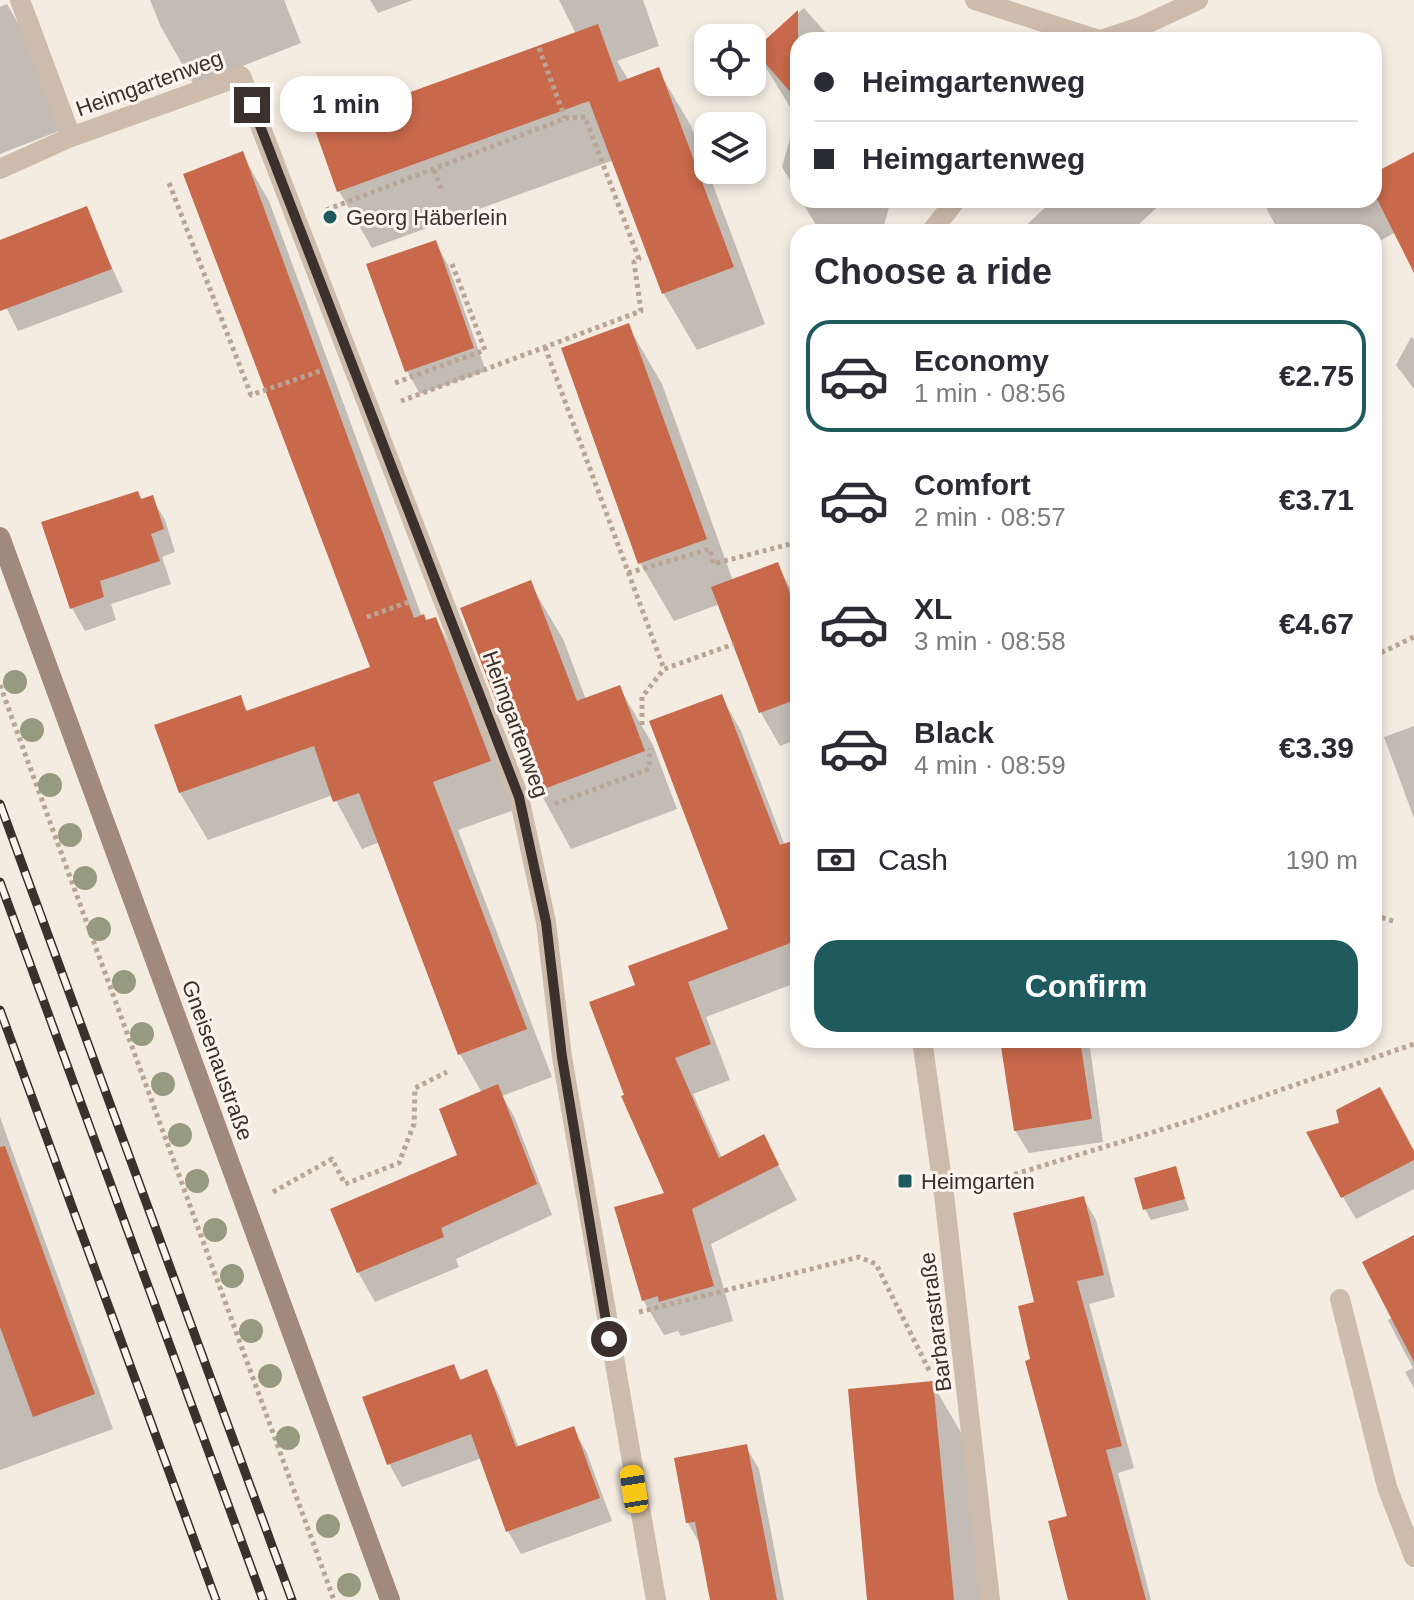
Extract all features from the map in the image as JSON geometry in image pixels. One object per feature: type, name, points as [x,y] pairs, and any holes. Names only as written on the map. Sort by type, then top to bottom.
[{"type":"street","name":"Heimgartenweg","points":[[20,0],[71,137]]},
{"type":"street","points":[[975,0],[1075,32]]},
{"type":"street","points":[[1125,32],[1198,0]]},
{"type":"street","name":"Heimgartenweg","points":[[0,169],[71,137],[241,76],[522,806],[546,922],[562,1057],[656,1600]]},
{"type":"street","points":[[937,224],[950,208]]},
{"type":"street","name":"Gneisenaustraße","points":[[0,537],[390,1600]]},
{"type":"street","name":"Barbarastraße","points":[[923,1048],[965,1374],[990,1600]]},
{"type":"street","points":[[1340,1299],[1387,1487],[1414,1557]]},
{"type":"path","points":[[539,48],[566,118]]},
{"type":"path","points":[[299,220],[566,118],[585,117],[639,259],[634,262],[641,311],[410,398]]},
{"type":"path","points":[[434,170],[441,189]]},
{"type":"path","points":[[169,183],[251,395],[351,360]]},
{"type":"path","points":[[364,395],[485,350],[452,264]]},
{"type":"path","points":[[545,347],[664,669]]},
{"type":"path","points":[[628,573],[710,549],[713,564],[790,544]]},
{"type":"path","points":[[367,617],[411,601]]},
{"type":"path","points":[[1382,652],[1414,637]]},
{"type":"path","points":[[642,725],[642,697],[664,669],[734,644]]},
{"type":"path","points":[[0,685],[334,1600]]},
{"type":"path","points":[[522,806],[649,769],[650,748]]},
{"type":"path","points":[[1382,918],[1396,922]]},
{"type":"path","points":[[990,1183],[1414,1044]]},
{"type":"path","points":[[245,1204],[280,1189],[332,1159],[345,1184],[399,1163],[414,1124],[415,1088],[447,1072]]},
{"type":"path","points":[[604,1309],[636,1312],[859,1257],[876,1264],[922,1362],[933,1375],[965,1374]]},
{"type":"building","points":[[798,10],[798,32],[790,32],[790,92],[766,64],[766,39]]},
{"type":"building","points":[[598,24],[619,82],[659,67],[694,160],[694,184],[703,184],[734,267],[662,294],[589,101],[337,192],[314,127]]},
{"type":"building","points":[[243,151],[414,618],[424,614],[426,620],[436,617],[491,761],[433,782],[527,1029],[458,1055],[359,793],[333,802],[314,746],[179,793],[154,725],[241,695],[246,711],[370,667],[183,174]]},
{"type":"building","points":[[1414,152],[1414,273],[1382,208],[1382,169]]},
{"type":"building","points":[[87,206],[112,269],[0,311],[0,240]]},
{"type":"building","points":[[436,240],[474,348],[405,372],[366,264]]},
{"type":"building","points":[[629,323],[707,539],[638,564],[561,348]]},
{"type":"building","points":[[138,491],[141,499],[153,495],[164,529],[151,534],[160,561],[100,581],[104,597],[70,609],[41,522]]},
{"type":"building","points":[[778,562],[790,594],[790,702],[759,713],[711,587]]},
{"type":"building","points":[[531,580],[577,701],[620,685],[645,751],[536,792],[520,751],[516,753],[460,608]]},
{"type":"building","points":[[722,694],[780,845],[790,842],[790,943],[688,982],[711,1044],[675,1058],[719,1158],[764,1134],[779,1165],[692,1209],[714,1286],[659,1302],[658,1296],[642,1301],[614,1207],[664,1193],[621,1096],[624,1095],[589,1002],[635,985],[628,966],[728,929],[649,721]]},
{"type":"building","points":[[1001,1048],[1081,1048],[1092,1119],[1014,1131]]},
{"type":"building","points":[[498,1084],[537,1184],[441,1228],[444,1237],[357,1273],[330,1209],[457,1155],[439,1109]]},
{"type":"building","points":[[1380,1087],[1414,1151],[1414,1160],[1341,1198],[1306,1132],[1339,1123],[1336,1110]]},
{"type":"building","points":[[5,1146],[95,1394],[33,1417],[0,1327],[0,1147]]},
{"type":"building","points":[[1176,1166],[1185,1199],[1143,1210],[1134,1178]]},
{"type":"building","points":[[1084,1196],[1104,1275],[1077,1281],[1122,1446],[1106,1450],[1146,1600],[1068,1600],[1048,1521],[1067,1516],[1025,1361],[1030,1359],[1018,1306],[1034,1302],[1013,1213]]},
{"type":"building","points":[[1414,1235],[1414,1362],[1362,1262]]},
{"type":"building","points":[[454,1364],[460,1380],[487,1369],[516,1447],[574,1426],[600,1498],[506,1532],[471,1434],[387,1465],[362,1397]]},
{"type":"building","points":[[933,1381],[954,1600],[867,1600],[848,1389]]},
{"type":"building","points":[[747,1444],[777,1600],[710,1600],[695,1522],[686,1523],[674,1458]]},
{"type":"railway","points":[[0,804],[292,1600]]},
{"type":"railway","points":[[0,882],[263,1600]]},
{"type":"railway","points":[[0,1010],[216,1600]]},
{"type":"place","name":"Georg Häberlein","points":[[330,217]]},
{"type":"place","name":"Heimgarten","points":[[905,1181]]},
{"type":"route","points":[[252,105],[299,220],[519,797],[546,922],[562,1057],[609,1339]]}]
